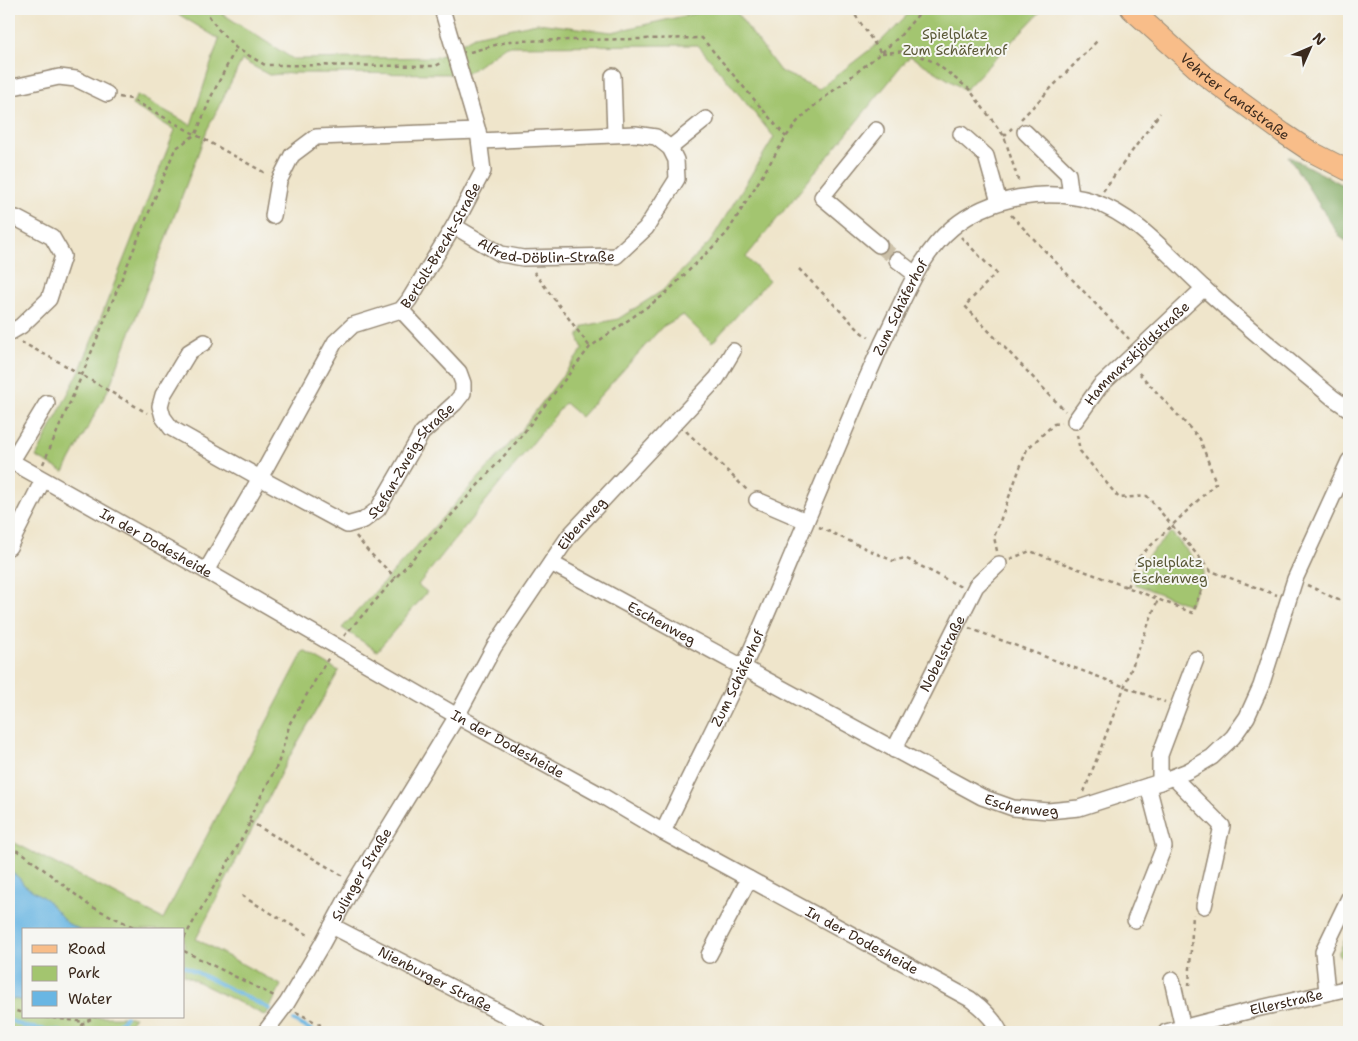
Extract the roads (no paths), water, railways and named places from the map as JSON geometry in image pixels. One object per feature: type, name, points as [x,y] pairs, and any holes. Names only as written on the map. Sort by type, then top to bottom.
[{"type":"main road","name":"Vehrter Landstraße","points":[[1131,9],[1204,74],[1283,134],[1310,151],[1349,171]]},
{"type":"street","name":"Bertolt-Brecht-Straße","points":[[206,571],[335,342],[353,325],[401,310],[454,226],[483,171],[479,136],[442,9]]},
{"type":"street","points":[[613,76],[615,134]]},
{"type":"street","points":[[9,88],[59,77],[76,79],[107,94]]},
{"type":"street","points":[[273,216],[279,181],[292,155],[316,137],[635,134],[656,137],[670,148],[706,119]]},
{"type":"street","points":[[876,130],[822,197],[879,244]]},
{"type":"street","points":[[1025,132],[1068,174],[1071,196]]},
{"type":"street","points":[[961,134],[986,156],[999,202]]},
{"type":"street","name":"Alfred-Döblin-Straße","points":[[454,226],[501,254],[523,258],[616,256],[646,228],[677,179],[676,160],[670,148]]},
{"type":"street","name":"Zum Schäferhof","points":[[663,832],[743,668],[881,344],[915,274],[930,250],[952,228],[970,216],[999,202],[1048,194],[1071,196],[1095,202],[1124,216],[1149,236],[1204,288],[1333,398],[1349,409]]},
{"type":"street","points":[[13,336],[49,299],[63,256],[52,237],[16,218]]},
{"type":"street","points":[[897,260],[915,274]]},
{"type":"street","name":"Hammarskjöldstraße","points":[[1074,421],[1100,386],[1204,288]]},
{"type":"street","name":"Stefan-Zweig-Straße","points":[[260,478],[347,525],[364,520],[378,509],[422,433],[455,403],[463,393],[463,383],[459,372],[401,310]]},
{"type":"street","points":[[205,342],[189,352],[164,395],[160,406],[163,417],[171,428],[260,478]]},
{"type":"street","name":"Eibenweg","points":[[457,716],[494,647],[569,536],[717,378],[733,351]]},
{"type":"street","points":[[10,461],[47,403]]},
{"type":"street","name":"In der Dodesheide","points":[[10,461],[663,832],[970,999],[984,1010],[1000,1032]]},
{"type":"street","name":"Eschenweg","points":[[551,563],[982,797],[1013,808],[1048,811],[1078,808],[1188,771],[1212,757],[1233,737],[1247,717],[1261,686],[1287,599],[1349,461]]},
{"type":"street","points":[[9,546],[43,480]]},
{"type":"street","points":[[757,500],[806,521]]},
{"type":"street","name":"Nobelstraße","points":[[894,750],[972,593],[976,586],[999,564]]},
{"type":"street","points":[[1135,920],[1164,847],[1160,755],[1196,659]]},
{"type":"street","name":"Sulinger Straße","points":[[265,1032],[287,1002],[322,944],[355,883],[457,716]]},
{"type":"street","points":[[1160,782],[1222,826],[1204,906]]},
{"type":"street","points":[[710,955],[749,879]]},
{"type":"street","points":[[1328,992],[1323,952],[1349,898]]},
{"type":"street","name":"Nienburger Straße","points":[[332,926],[538,1032]]},
{"type":"street","points":[[1172,980],[1183,1028]]},
{"type":"street","name":"Ellerstraße","points":[[1166,1032],[1349,988]]},
{"type":"water","points":[[9,869],[24,885],[47,900],[67,923],[77,928],[22,928],[22,1001],[9,998]]},
{"type":"waterway","points":[[185,966],[270,1009]]},
{"type":"waterway","points":[[104,1032],[110,1031],[125,1018]]},
{"type":"waterway","points":[[9,1020],[26,1027],[62,1032]]},
{"type":"waterway","points":[[294,1021],[315,1032]]},
{"type":"tunnel","points":[[879,245],[897,260]]},
{"type":"park label","name":"Spielplatz Zum Schäferhof","points":[[955,42]]},
{"type":"park label","name":"Spielplatz Eschenweg","points":[[1170,570]]}]
